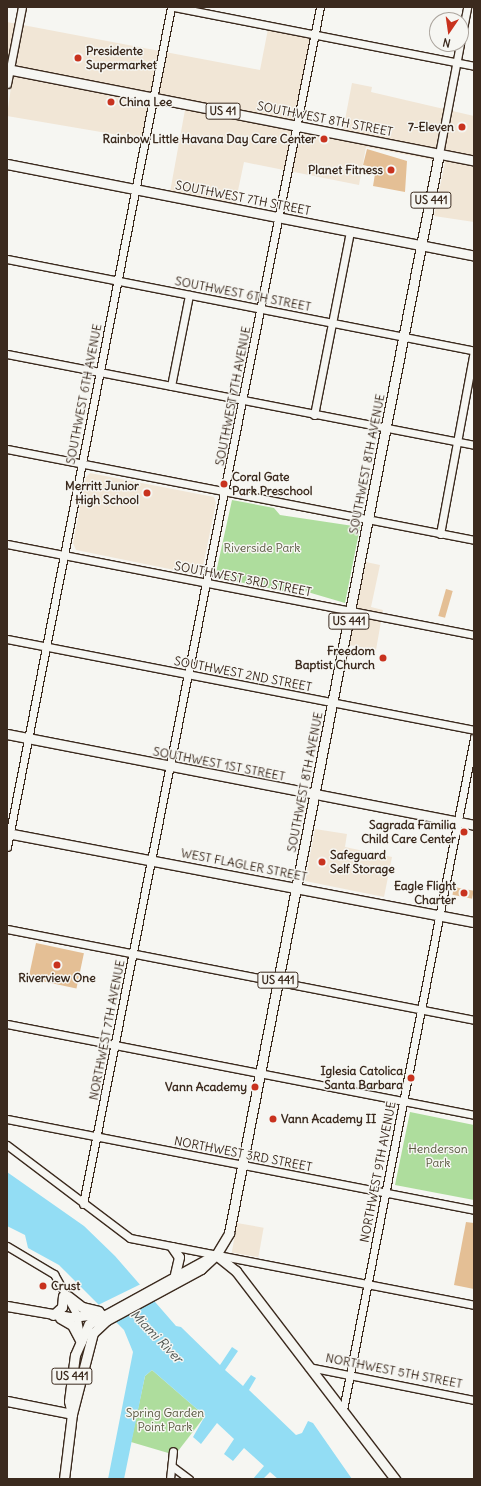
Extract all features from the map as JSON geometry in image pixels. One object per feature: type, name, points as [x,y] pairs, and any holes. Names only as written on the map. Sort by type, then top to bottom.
[{"type":"main road","name":"SOUTHWEST 8TH STREET","points":[[8,70],[474,161]]},
{"type":"main road","name":"SOUTHWEST 8TH AVENUE","points":[[296,888],[439,154]]},
{"type":"main road","name":"SOUTHWEST 7TH STREET","points":[[7,164],[474,256]]},
{"type":"main road","name":"SOUTHWEST 1ST STREET","points":[[7,734],[474,825]]},
{"type":"main road","name":"WEST FLAGLER STREET","points":[[8,833],[153,859],[474,922]]},
{"type":"main road","name":"US 441","points":[[72,1414],[69,1401],[80,1338],[92,1319],[201,1269],[216,1255],[229,1233],[296,888]]},
{"type":"main road","points":[[172,1247],[179,1257],[175,1275]]},
{"type":"main road","name":"US 441","points":[[92,1319],[166,1284],[175,1275],[216,1255]]},
{"type":"main road","points":[[216,1255],[236,1271],[395,1479]]},
{"type":"main road","points":[[53,1315],[62,1306],[65,1296],[92,1319]]},
{"type":"main road","points":[[7,1306],[53,1315],[92,1319]]},
{"type":"main road","points":[[53,1315],[69,1323],[80,1338],[78,1397]]},
{"type":"main road","name":"US 441","points":[[64,1479],[72,1414],[78,1397],[89,1344],[92,1319]]},
{"type":"main road","points":[[7,1401],[72,1414]]},
{"type":"street","points":[[7,84],[8,70],[22,7]]},
{"type":"street","name":"SOUTHWEST 6TH AVENUE","points":[[7,847],[8,833],[171,7]]},
{"type":"street","points":[[174,7],[474,66]]},
{"type":"street","name":"SOUTHWEST 7TH AVENUE","points":[[153,859],[320,7]]},
{"type":"street","name":"SOUTHWEST 8TH AVENUE","points":[[439,154],[458,52]]},
{"type":"street","points":[[314,415],[350,232]]},
{"type":"street","name":"SOUTHWEST 6TH STREET","points":[[7,259],[474,351]]},
{"type":"street","points":[[171,386],[189,295]]},
{"type":"street","points":[[440,534],[474,351]]},
{"type":"street","points":[[7,354],[474,445]]},
{"type":"street","points":[[7,449],[474,540]]},
{"type":"street","name":"SOUTHWEST 3RD STREET","points":[[7,544],[474,636]]},
{"type":"street","name":"SOUTHWEST 2ND STREET","points":[[7,639],[474,730]]},
{"type":"street","name":"NORTHWEST 9TH AVENUE","points":[[343,1410],[474,738]]},
{"type":"street","name":"NORTHWEST 7TH AVENUE","points":[[84,1204],[153,859]]},
{"type":"street","points":[[7,929],[474,1020]]},
{"type":"street","points":[[7,1024],[474,1115]]},
{"type":"street","name":"NORTHWEST 3RD STREET","points":[[7,1119],[474,1210]]},
{"type":"street","points":[[7,1145],[124,1235],[172,1247],[474,1305]]},
{"type":"street","points":[[7,1246],[48,1270],[65,1296],[76,1318],[80,1338]]},
{"type":"street","name":"NORTHWEST 5TH STREET","points":[[309,1367],[474,1400]]},
{"type":"street","points":[[170,1479],[173,1467],[173,1451]]},
{"type":"street","points":[[173,1467],[189,1479]]},
{"type":"shaded area","points":[[7,22],[260,70],[268,29],[310,37],[296,122],[343,130],[352,83],[372,87],[371,92],[474,116],[474,222],[434,216],[445,162],[366,147],[359,185],[244,162],[235,205],[170,192],[185,110],[149,102],[142,139],[7,116],[14,65],[7,63]]},
{"type":"shaded area","points":[[90,473],[214,497],[216,503],[202,571],[194,574],[76,550],[73,543],[86,477]]},
{"type":"shaded area","points":[[366,562],[380,565],[371,607],[383,610],[376,650],[349,645]]},
{"type":"shaded area","points":[[315,829],[347,834],[345,847],[392,857],[384,897],[305,881]]},
{"type":"shaded area","points":[[237,1223],[264,1228],[258,1257],[232,1253]]},
{"type":"green space","name":"Riverside Park","points":[[232,500],[274,508],[280,515],[360,527],[345,603],[294,588],[293,593],[215,577]]},
{"type":"green space","name":"Henderson Park","points":[[410,1112],[474,1125],[474,1200],[395,1185]]},
{"type":"green space","name":"Spring Garden Point Park","points":[[152,1370],[205,1416],[175,1455],[131,1442],[145,1376]]},
{"type":"water","name":"Miami River","points":[[7,1172],[84,1226],[115,1256],[176,1326],[181,1327],[220,1365],[232,1347],[238,1351],[225,1370],[243,1386],[251,1375],[256,1378],[249,1390],[296,1435],[302,1433],[308,1421],[313,1423],[352,1479],[278,1479],[270,1472],[263,1479],[253,1479],[264,1466],[244,1448],[233,1461],[224,1454],[234,1439],[217,1423],[201,1444],[193,1437],[205,1416],[152,1370],[145,1376],[124,1479],[108,1479],[133,1352],[124,1330],[59,1265],[28,1248],[25,1235],[7,1226]]},
{"type":"pier","points":[[141,1284],[155,1300],[113,1323],[94,1307]]},
{"type":"building","name":"Planet Fitness","points":[[367,149],[407,161],[405,192],[373,186],[376,168],[363,165]]},
{"type":"building","points":[[446,589],[453,591],[445,618],[438,616]]},
{"type":"building","name":"Eagle Flight Charter","points":[[454,887],[474,891],[472,899],[452,895]]},
{"type":"building","name":"Riverview One","points":[[36,943],[84,953],[76,988],[29,978]]},
{"type":"building","points":[[466,1222],[474,1223],[474,1289],[454,1285]]},
{"type":"place","name":"Presidente Supermarket","points":[[78,58]]},
{"type":"place","name":"China Lee","points":[[111,102]]},
{"type":"place","name":"7-Eleven","points":[[462,127]]},
{"type":"place","name":"Rainbow Little Havana Day Care Center","points":[[324,139]]},
{"type":"place","name":"Planet Fitness","points":[[391,170]]},
{"type":"place","name":"Coral Gate Park Preschool","points":[[224,484]]},
{"type":"place","name":"Merritt Junior High School","points":[[147,493]]},
{"type":"place","name":"Freedom Baptist Church","points":[[383,658]]},
{"type":"place","name":"Sagrada Familia Child Care Center","points":[[464,832]]},
{"type":"place","name":"Safeguard Self Storage","points":[[322,862]]},
{"type":"place","name":"Eagle Flight Charter","points":[[464,893]]},
{"type":"place","name":"Riverview One","points":[[57,965]]},
{"type":"place","name":"Iglesia Catolica Santa Barbara","points":[[411,1078]]},
{"type":"place","name":"Vann Academy","points":[[255,1087]]},
{"type":"place","name":"Vann Academy II","points":[[273,1119]]},
{"type":"place","name":"Crust","points":[[43,1286]]}]
